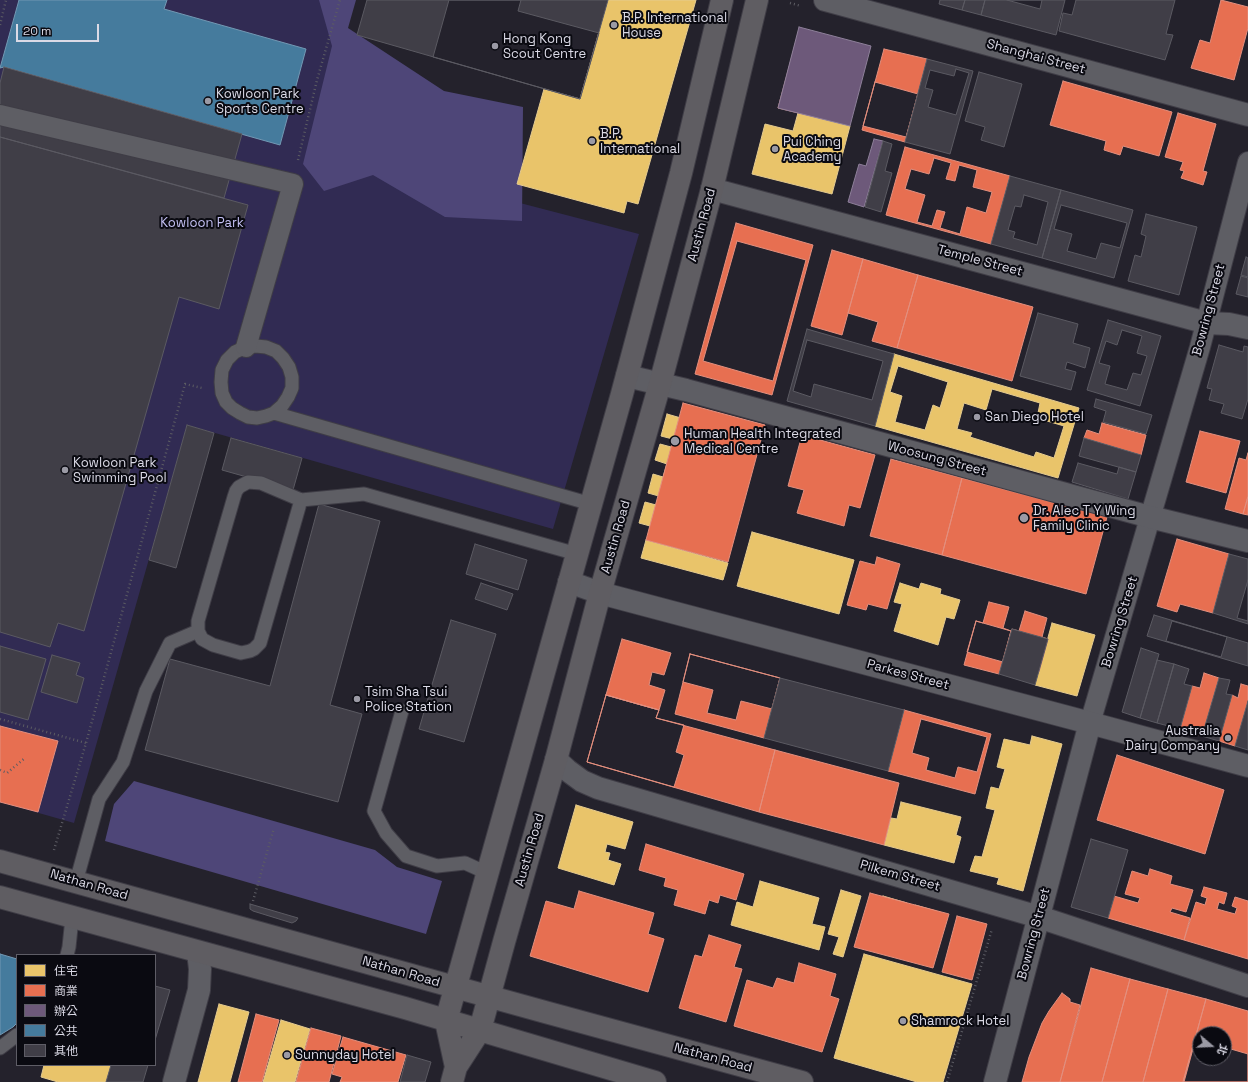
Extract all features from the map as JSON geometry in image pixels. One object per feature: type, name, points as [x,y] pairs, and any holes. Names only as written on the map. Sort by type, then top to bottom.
[{"type":"main road","name":"Austin Road","points":[[454,1075],[446,1021],[454,987],[627,376],[681,173],[722,0]]},
{"type":"main road","name":"Austin Road","points":[[454,1075],[480,1030],[488,996],[556,760],[600,593],[660,384],[712,189],[757,0]]},
{"type":"main road","name":"Nathan Road","points":[[0,861],[802,1082]]},
{"type":"main road","points":[[0,897],[72,918],[405,1008],[655,1082]]},
{"type":"street","name":"Shanghai Street","points":[[824,0],[1248,115]]},
{"type":"street","points":[[0,115],[292,184],[246,347]]},
{"type":"street","name":"Bowring Street","points":[[995,1082],[1090,723],[1207,323],[1248,162]]},
{"type":"street","name":"Temple Street","points":[[712,189],[1207,323],[1229,324],[1248,328]]},
{"type":"street","name":"Woosung Street","points":[[627,376],[1150,517],[1248,541]]},
{"type":"street","name":"Parkes Street","points":[[569,582],[600,593],[1248,766]]},
{"type":"street","name":"Pilkem Street","points":[[556,760],[582,781],[598,788],[1039,917],[1248,986]]},
{"type":"street","points":[[174,1082],[199,990],[200,969],[198,952]]},
{"type":"lane","points":[[246,347],[266,347],[276,351],[289,367],[292,377],[292,388],[282,406],[274,413],[257,418],[248,417],[232,408],[226,402],[222,394],[220,382],[222,370],[227,360],[235,352],[246,347]]},
{"type":"lane","points":[[274,413],[591,504]]},
{"type":"lane","points":[[301,500],[260,643],[254,649],[245,653],[236,652],[206,642],[202,639],[198,631],[197,626],[200,614],[236,492],[248,482],[261,483],[301,500],[364,494],[577,554]]},
{"type":"lane","points":[[76,882],[99,799],[124,762],[146,691],[170,642],[198,631]]},
{"type":"lane","points":[[402,711],[374,811],[386,833],[406,856],[437,866],[465,863],[487,873]]},
{"type":"lane","points":[[67,954],[72,918]]},
{"type":"lane","points":[[0,1048],[16,1036]]},
{"type":"path","points":[[0,25],[6,0]]},
{"type":"path","points":[[292,184],[317,80],[340,0]]},
{"type":"path","points":[[52,856],[86,743],[186,384]]},
{"type":"path","points":[[0,719],[86,743]]},
{"type":"path","points":[[0,770],[7,772],[25,758]]},
{"type":"path","points":[[253,901],[274,828]]},
{"type":"path","points":[[947,1082],[993,926]]},
{"type":"green space","name":"Kowloon Park","points":[[0,0],[355,0],[334,70],[451,185],[639,234],[553,529],[187,425],[74,823],[0,802]]},
{"type":"shaded area","points":[[319,0],[356,0],[348,28],[444,91],[523,107],[522,221],[445,217],[373,175],[324,191],[303,164],[332,46]]},
{"type":"shaded area","points":[[134,781],[375,850],[397,867],[442,881],[426,934],[105,841],[114,804]]},
{"type":"building: 住宅","name":"B.P. International","points":[[608,0],[696,0],[638,204],[627,201],[624,213],[517,184],[544,89],[580,99]]},
{"type":"building: 住宅","points":[[798,113],[850,126],[832,194],[752,174],[765,124],[793,131]]},
{"type":"building: 住宅","points":[[959,292],[976,297],[972,311],[982,314],[986,299],[1009,306],[1001,333],[997,332],[996,336],[1012,340],[1005,364],[930,343],[937,319],[954,324],[955,320],[951,319]]},
{"type":"building: 住宅","name":"San Diego Hotel","points":[[894,354],[1079,408],[1058,478],[875,426]]},
{"type":"building: 住宅","points":[[898,366],[948,382],[940,408],[933,405],[925,430],[895,422],[902,396],[890,392]]},
{"type":"building: 住宅","points":[[992,389],[1040,403],[1038,413],[1048,416],[1047,421],[1064,426],[1054,458],[1036,452],[1034,457],[970,437],[972,433],[957,429],[964,403],[986,410]]},
{"type":"building: 住宅","points":[[667,414],[702,424],[704,416],[727,423],[694,545],[670,538],[672,532],[639,523],[645,502],[671,509],[673,500],[648,493],[653,474],[663,477],[667,464],[655,460],[660,444],[686,451],[688,443],[661,436]]},
{"type":"building: 住宅","points":[[891,475],[954,493],[945,526],[929,522],[926,533],[898,525],[901,514],[882,508]]},
{"type":"building: 住宅","points":[[1000,489],[1023,496],[1020,505],[1025,507],[1022,517],[1035,521],[1038,511],[1043,512],[1046,502],[1070,508],[1064,532],[1087,538],[1081,560],[1058,553],[1053,575],[1035,570],[1036,562],[1008,554],[1005,563],[981,557],[987,536],[970,531],[977,505],[994,510]]},
{"type":"building: 住宅","points":[[752,532],[854,560],[839,614],[737,586]]},
{"type":"building: 住宅","points":[[646,540],[728,563],[723,580],[641,558]]},
{"type":"building: 住宅","points":[[900,583],[919,589],[921,583],[941,589],[940,594],[960,600],[954,619],[946,617],[938,645],[894,631],[902,604],[894,602]]},
{"type":"building: 住宅","points":[[1052,623],[1095,635],[1077,696],[1035,685]]},
{"type":"building: 住宅","points":[[1032,736],[1062,744],[1023,891],[997,884],[999,878],[970,871],[975,856],[982,857],[995,810],[986,808],[991,787],[999,789],[1005,769],[997,767],[1004,739],[1030,745]]},
{"type":"building: 住宅","points":[[1136,764],[1157,770],[1152,785],[1162,788],[1167,773],[1187,779],[1178,809],[1190,813],[1183,834],[1111,813],[1118,790],[1128,793]]},
{"type":"building: 住宅","points":[[789,765],[865,786],[859,806],[842,801],[834,829],[815,823],[818,813],[813,811],[810,823],[792,817],[800,790],[783,785]]},
{"type":"building: 住宅","points":[[901,802],[961,817],[956,835],[961,837],[954,863],[884,845],[891,818],[897,819]]},
{"type":"building: 住宅","points":[[576,805],[633,822],[625,849],[607,844],[605,852],[610,853],[608,860],[621,864],[614,885],[558,868]]},
{"type":"building: 住宅","points":[[760,881],[819,898],[812,924],[825,927],[819,950],[731,925],[737,902],[753,907]]},
{"type":"building: 住宅","points":[[841,890],[861,896],[843,957],[833,954],[839,937],[828,934]]},
{"type":"building: 住宅","points":[[883,896],[907,903],[902,920],[910,923],[915,905],[936,911],[930,934],[938,936],[931,962],[857,942],[865,914],[877,917]]},
{"type":"building: 住宅","points":[[959,919],[981,925],[967,975],[946,969]]},
{"type":"building: 住宅","name":"Shamrock Hotel","points":[[864,954],[972,984],[943,1082],[917,1082],[834,1058]]},
{"type":"building: 住宅","points":[[219,1004],[249,1012],[230,1082],[198,1082]]},
{"type":"building: 住宅","name":"Sunnyday Hotel","points":[[281,1020],[310,1029],[295,1082],[263,1082]]},
{"type":"building: 住宅","points":[[44,1066],[111,1066],[106,1082],[58,1082],[41,1077]]},
{"type":"building: 商業","points":[[1221,0],[1248,7],[1248,28],[1234,80],[1191,68],[1200,40],[1210,43]]},
{"type":"building: 商業","points":[[798,34],[841,45],[838,59],[857,64],[844,117],[825,112],[823,119],[778,108]]},
{"type":"building: 商業","points":[[884,49],[927,59],[905,142],[862,130]]},
{"type":"building: 商業","points":[[1063,81],[1172,112],[1159,156],[1123,146],[1120,155],[1104,150],[1106,141],[1050,125]]},
{"type":"building: 商業","points":[[875,82],[918,94],[906,137],[863,126]]},
{"type":"building: 商業","points":[[1178,113],[1216,124],[1203,171],[1207,172],[1203,185],[1181,178],[1184,171],[1180,170],[1183,162],[1165,157]]},
{"type":"building: 商業","points":[[905,147],[1010,176],[991,244],[886,215]]},
{"type":"building: 商業","points":[[934,158],[951,163],[946,179],[955,181],[959,165],[977,170],[973,187],[992,192],[986,213],[967,207],[960,234],[940,228],[945,212],[937,210],[932,226],[917,222],[925,195],[905,189],[911,169],[929,174]]},
{"type":"building: 商業","points":[[736,223],[813,245],[772,395],[695,374]]},
{"type":"building: 商業","points":[[737,241],[806,260],[773,381],[703,361]]},
{"type":"building: 商業","points":[[832,250],[863,259],[842,335],[811,326]]},
{"type":"building: 商業","points":[[863,259],[918,275],[897,348],[872,341],[878,322],[848,313]]},
{"type":"building: 商業","points":[[918,275],[1033,307],[1012,381],[897,348]]},
{"type":"building: 商業","points":[[683,403],[765,425],[728,562],[646,540]]},
{"type":"building: 商業","points":[[1102,423],[1146,435],[1141,455],[1084,438],[1087,430],[1099,434]]},
{"type":"building: 商業","points":[[1200,431],[1240,441],[1226,493],[1186,482]]},
{"type":"building: 商業","points":[[802,435],[875,455],[860,508],[849,505],[844,526],[797,513],[804,490],[788,486]]},
{"type":"building: 商業","points":[[1248,453],[1248,496],[1243,514],[1225,509],[1239,458],[1246,460]]},
{"type":"building: 商業","points":[[891,459],[962,478],[942,555],[870,536]]},
{"type":"building: 商業","points":[[962,478],[1107,517],[1086,594],[942,555]]},
{"type":"building: 商業","points":[[1248,497],[1248,515],[1243,514]]},
{"type":"building: 商業","points":[[1177,539],[1229,554],[1213,613],[1180,604],[1177,612],[1157,606]]},
{"type":"building: 商業","points":[[877,557],[900,564],[887,609],[868,604],[866,610],[847,605],[860,561],[875,565]]},
{"type":"building: 商業","points":[[989,602],[1009,607],[1003,628],[1011,631],[1003,662],[967,652],[976,621],[983,623]]},
{"type":"building: 商業","points":[[1025,611],[1047,618],[1042,637],[1048,639],[1039,672],[1003,662],[1012,629],[1019,631]]},
{"type":"building: 商業","points":[[976,621],[1011,631],[999,674],[964,665]]},
{"type":"building: 商業","points":[[622,639],[671,653],[664,675],[652,672],[649,685],[665,690],[659,710],[606,695]]},
{"type":"building: 商業","points":[[690,654],[780,678],[772,709],[741,701],[736,720],[707,713],[713,690],[683,682]]},
{"type":"building: 商業","points":[[690,654],[780,678],[764,738],[675,714]]},
{"type":"building: 商業","points":[[1204,673],[1219,678],[1202,736],[1180,729],[1192,686],[1200,688]]},
{"type":"building: 商業","points":[[1241,684],[1248,686],[1248,701],[1235,746],[1219,741],[1232,695],[1238,698]]},
{"type":"building: 商業","points":[[805,685],[828,691],[825,703],[834,705],[837,694],[854,699],[852,710],[859,711],[862,700],[888,707],[875,756],[792,735]]},
{"type":"building: 商業","points":[[606,695],[659,710],[656,718],[684,725],[676,752],[684,755],[674,787],[587,762]]},
{"type":"building: 商業","points":[[606,695],[659,710],[656,718],[775,750],[759,812],[587,762]]},
{"type":"building: 商業","points":[[904,710],[991,734],[975,794],[888,771]]},
{"type":"building: 商業","points":[[921,719],[987,737],[977,772],[958,767],[955,778],[926,770],[929,758],[912,753]]},
{"type":"building: 商業","points":[[0,726],[58,741],[38,812],[0,802]]},
{"type":"building: 商業","points":[[775,750],[899,783],[884,845],[759,812]]},
{"type":"building: 商業","points":[[1117,755],[1224,790],[1205,854],[1097,820]]},
{"type":"building: 商業","points":[[646,844],[744,874],[736,900],[720,895],[718,903],[709,900],[705,914],[674,905],[678,890],[664,886],[666,878],[639,870]]},
{"type":"building: 商業","points":[[1150,869],[1172,876],[1170,884],[1193,890],[1186,912],[1172,908],[1170,912],[1190,918],[1184,940],[1108,918],[1114,896],[1138,903],[1140,898],[1125,894],[1132,871],[1148,876]]},
{"type":"building: 商業","points":[[1204,887],[1227,893],[1224,904],[1219,902],[1217,909],[1235,914],[1237,908],[1232,906],[1235,897],[1248,901],[1248,959],[1184,940],[1196,902],[1205,905],[1207,898],[1201,896]]},
{"type":"building: 商業","points":[[579,891],[654,913],[648,934],[664,939],[648,992],[530,956],[546,901],[574,909]]},
{"type":"building: 商業","points":[[870,893],[949,914],[933,968],[854,947]]},
{"type":"building: 商業","points":[[957,916],[987,924],[972,980],[942,972]]},
{"type":"building: 商業","points":[[709,935],[741,945],[734,967],[742,969],[726,1022],[679,1008],[695,955],[702,957]]},
{"type":"building: 商業","points":[[799,963],[836,974],[830,996],[839,999],[822,1052],[734,1026],[747,980],[773,988],[777,978],[794,983]]},
{"type":"building: 商業","points":[[1091,968],[1130,979],[1102,1082],[1060,1082]]},
{"type":"building: 商業","points":[[1130,979],[1168,989],[1143,1082],[1102,1082]]},
{"type":"building: 商業","points":[[1168,989],[1206,999],[1199,1026],[1192,1026],[1192,1050],[1183,1082],[1143,1082]]},
{"type":"building: 商業","points":[[1062,993],[1070,999],[1070,1002],[1080,1005],[1060,1082],[1022,1082],[1029,1057],[1042,1023]]},
{"type":"building: 商業","points":[[1206,999],[1248,1011],[1248,1082],[1183,1082],[1192,1050],[1192,1066],[1232,1066],[1232,1026],[1199,1026]]},
{"type":"building: 商業","points":[[256,1014],[279,1020],[262,1082],[238,1082]]},
{"type":"building: 商業","points":[[311,1028],[341,1036],[329,1082],[296,1082]]},
{"type":"building: 商業","points":[[343,1037],[406,1055],[398,1082],[340,1082],[342,1077],[332,1074]]},
{"type":"building: 商業","points":[[1232,1049],[1248,1054],[1248,1082],[1184,1082],[1192,1052],[1192,1066],[1232,1066]]},
{"type":"building: 辦公","points":[[799,27],[871,46],[850,126],[778,108]]},
{"type":"building: 辦公","points":[[874,139],[883,141],[864,207],[848,202],[859,164],[866,166]]},
{"type":"building: 公共","name":"Kowloon Park Sports Centre","points":[[19,0],[167,0],[164,9],[306,49],[280,145],[4,67],[0,68]]},
{"type":"building: 公共","points":[[0,954],[16,959],[16,1024],[0,1035]]},
{"type":"building: 其他","name":"Hong Kong Scout Centre","points":[[367,0],[608,0],[580,99],[357,35]]},
{"type":"building: 其他","name":"Hong Kong Scout Centre","points":[[449,0],[521,0],[518,11],[599,33],[580,99],[433,57]]},
{"type":"building: 其他","points":[[940,0],[965,0],[962,10],[939,4]]},
{"type":"building: 其他","points":[[965,0],[985,0],[981,15],[962,10]]},
{"type":"building: 其他","points":[[985,0],[1065,0],[1056,35],[981,15]]},
{"type":"building: 其他","points":[[1007,0],[1042,0],[1040,9]]},
{"type":"building: 其他","points":[[1076,0],[1175,0],[1166,34],[1173,35],[1165,60],[1059,31],[1063,13],[1072,15]]},
{"type":"building: 其他","points":[[927,59],[973,71],[950,154],[905,142]]},
{"type":"building: 其他","points":[[4,67],[242,134],[224,198],[0,137],[0,83]]},
{"type":"building: 其他","points":[[956,69],[969,73],[956,115],[928,107],[933,90],[925,88],[930,70],[954,76]]},
{"type":"building: 其他","points":[[979,72],[1022,84],[1004,147],[981,140],[985,127],[965,121]]},
{"type":"building: 其他","points":[[0,137],[248,205],[219,309],[179,297],[84,631],[58,623],[50,647],[0,632]]},
{"type":"building: 其他","points":[[883,141],[892,144],[885,171],[892,173],[881,212],[865,207]]},
{"type":"building: 其他","points":[[1010,176],[1061,190],[1042,258],[991,244]]},
{"type":"building: 其他","points":[[1061,190],[1133,210],[1114,278],[1042,258]]},
{"type":"building: 其他","points":[[1024,195],[1048,202],[1037,245],[1013,238],[1015,232],[1008,230],[1015,206],[1021,207]]},
{"type":"building: 其他","points":[[1061,205],[1127,223],[1120,248],[1101,243],[1096,259],[1067,251],[1072,234],[1054,229]]},
{"type":"building: 其他","points":[[1146,214],[1197,227],[1179,295],[1128,281],[1135,255],[1141,257],[1146,236],[1141,234]]},
{"type":"building: 其他","points":[[1246,257],[1248,258],[1248,277],[1241,275]]},
{"type":"building: 其他","points":[[1241,276],[1248,278],[1248,297],[1236,294]]},
{"type":"building: 其他","points":[[1038,313],[1078,324],[1073,343],[1090,348],[1085,368],[1067,362],[1065,369],[1076,372],[1071,390],[1020,376]]},
{"type":"building: 其他","points":[[1108,320],[1161,336],[1140,406],[1087,390]]},
{"type":"building: 其他","points":[[807,329],[894,354],[875,426],[787,401]]},
{"type":"building: 其他","points":[[1122,330],[1142,336],[1137,353],[1147,356],[1141,375],[1133,373],[1127,390],[1105,384],[1110,366],[1099,363],[1106,341],[1117,345]]},
{"type":"building: 其他","points":[[807,340],[883,361],[872,400],[814,384],[811,397],[793,391]]},
{"type":"building: 其他","points":[[1219,345],[1243,352],[1244,346],[1248,347],[1248,399],[1242,419],[1221,413],[1224,404],[1209,400],[1212,389],[1207,388]]},
{"type":"building: 其他","points":[[1096,399],[1152,415],[1146,434],[1103,422],[1106,411],[1094,407]]},
{"type":"building: 其他","points":[[187,425],[214,433],[176,568],[149,560]]},
{"type":"building: 其他","points":[[231,438],[302,458],[293,490],[222,470]]},
{"type":"building: 其他","points":[[1084,438],[1141,455],[1136,472],[1079,456]]},
{"type":"building: 其他","points":[[1078,463],[1117,474],[1119,467],[1136,472],[1128,499],[1072,482]]},
{"type":"building: 其他","points":[[319,504],[380,521],[330,705],[362,714],[338,802],[145,750],[170,659],[270,686]]},
{"type":"building: 其他","points":[[475,544],[527,560],[518,590],[466,574]]},
{"type":"building: 其他","points":[[1229,554],[1248,559],[1248,624],[1213,613]]},
{"type":"building: 其他","points":[[1248,580],[1248,621],[1237,618]]},
{"type":"building: 其他","points":[[481,583],[513,594],[507,610],[475,599]]},
{"type":"building: 其他","points":[[1154,615],[1248,643],[1248,666],[1147,636]]},
{"type":"building: 其他","points":[[451,620],[496,634],[464,742],[419,729]]},
{"type":"building: 其他","points":[[1172,621],[1227,637],[1221,657],[1166,641]]},
{"type":"building: 其他","points":[[1012,629],[1048,639],[1035,685],[999,674]]},
{"type":"building: 其他","points":[[0,646],[46,659],[28,720],[0,712]]},
{"type":"building: 其他","points":[[1141,648],[1159,654],[1140,718],[1122,712]]},
{"type":"building: 其他","points":[[52,655],[80,663],[76,675],[84,678],[77,703],[41,692]]},
{"type":"building: 其他","points":[[1157,660],[1174,664],[1157,723],[1140,718]]},
{"type":"building: 其他","points":[[1174,664],[1189,669],[1184,684],[1192,686],[1180,729],[1157,723]]},
{"type":"building: 其他","points":[[780,678],[904,710],[888,771],[764,738]]},
{"type":"building: 其他","points":[[1219,678],[1230,680],[1226,694],[1232,695],[1219,741],[1202,736]]},
{"type":"building: 其他","points":[[1248,701],[1248,750],[1235,746]]},
{"type":"building: 其他","points":[[1091,839],[1128,850],[1108,918],[1071,907]]},
{"type":"building: 其他","points":[[250,904],[298,918],[292,923],[253,911],[250,909]]},
{"type":"building: 其他","points":[[156,986],[170,990],[156,1037]]},
{"type":"building: 其他","points":[[407,1055],[431,1062],[425,1082],[400,1082]]},
{"type":"building: 其他","points":[[111,1066],[148,1066],[143,1082],[106,1082]]},
{"type":"place","name":"B.P. International House","points":[[614,25]]},
{"type":"place","name":"Hong Kong Scout Centre","points":[[495,46]]},
{"type":"place","name":"Kowloon Park Sports Centre","points":[[208,101]]},
{"type":"place","name":"B.P. International","points":[[592,141]]},
{"type":"place","name":"Pui Ching Academy","points":[[775,149]]},
{"type":"place","name":"San Diego Hotel","points":[[977,417]]},
{"type":"place","name":"Human Health Integrated Medical Centre","points":[[675,441]]},
{"type":"place","name":"Kowloon Park Swimming Pool","points":[[65,470]]},
{"type":"place","name":"Dr. Alec T Y Wing Family Clinic","points":[[1024,518]]},
{"type":"place","name":"Tsim Sha Tsui Police Station","points":[[357,699]]},
{"type":"place","name":"Australia Dairy Company","points":[[1228,738]]},
{"type":"place","name":"Shamrock Hotel","points":[[903,1021]]},
{"type":"place","name":"Sunnyday Hotel","points":[[287,1055]]}]
